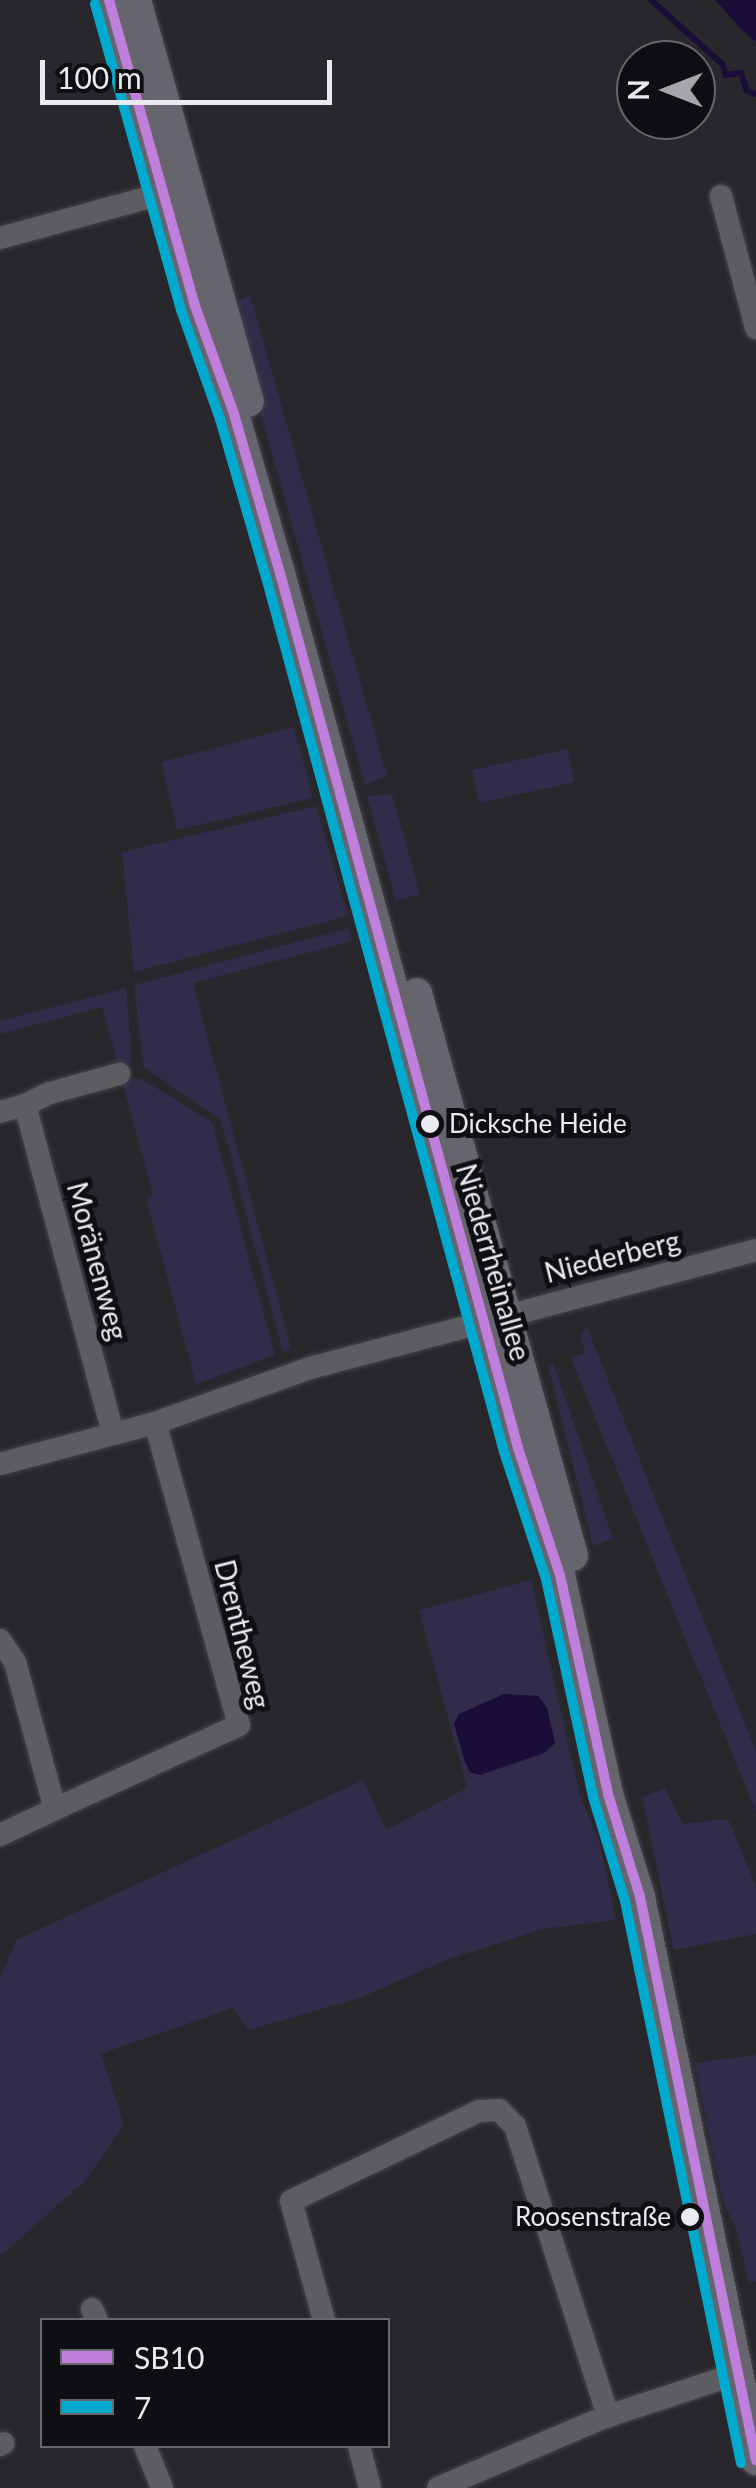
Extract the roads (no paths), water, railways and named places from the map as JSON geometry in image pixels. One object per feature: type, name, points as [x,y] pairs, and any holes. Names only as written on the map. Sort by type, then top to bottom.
[{"type":"main road","name":"Niederrheinallee","points":[[109,0],[176,190]]},
{"type":"main road","name":"Niederrheinallee","points":[[136,0],[176,190],[318,706],[496,1317],[560,1575],[608,1794],[640,1897],[756,2460]]},
{"type":"street","points":[[0,238],[176,190]]},
{"type":"street","points":[[721,196],[756,328]]},
{"type":"street","points":[[0,1112],[119,1074]]},
{"type":"street","name":"Moränenweg","points":[[25,1105],[114,1433]]},
{"type":"street","name":"Niederberg","points":[[496,1317],[756,1250]]},
{"type":"street","points":[[0,1464],[155,1423],[310,1368],[496,1317]]},
{"type":"street","name":"Drentheweg","points":[[0,1835],[239,1726],[155,1423]]},
{"type":"street","points":[[0,1640],[15,1662],[55,1809]]},
{"type":"street","points":[[323,2318],[291,2201],[479,2111],[499,2110],[515,2126],[608,2416]]},
{"type":"street","points":[[438,2488],[608,2416],[736,2374]]},
{"type":"street","points":[[147,2448],[162,2488]]},
{"type":"street","points":[[360,2448],[370,2488]]},
{"type":"waterway","points":[[651,0],[722,64],[726,75],[741,73],[747,91],[756,94]]},
{"type":"place","name":"Dicksche Heide","points":[[430,1124]]},
{"type":"place","name":"Roosenstraße","points":[[690,2217]]}]
